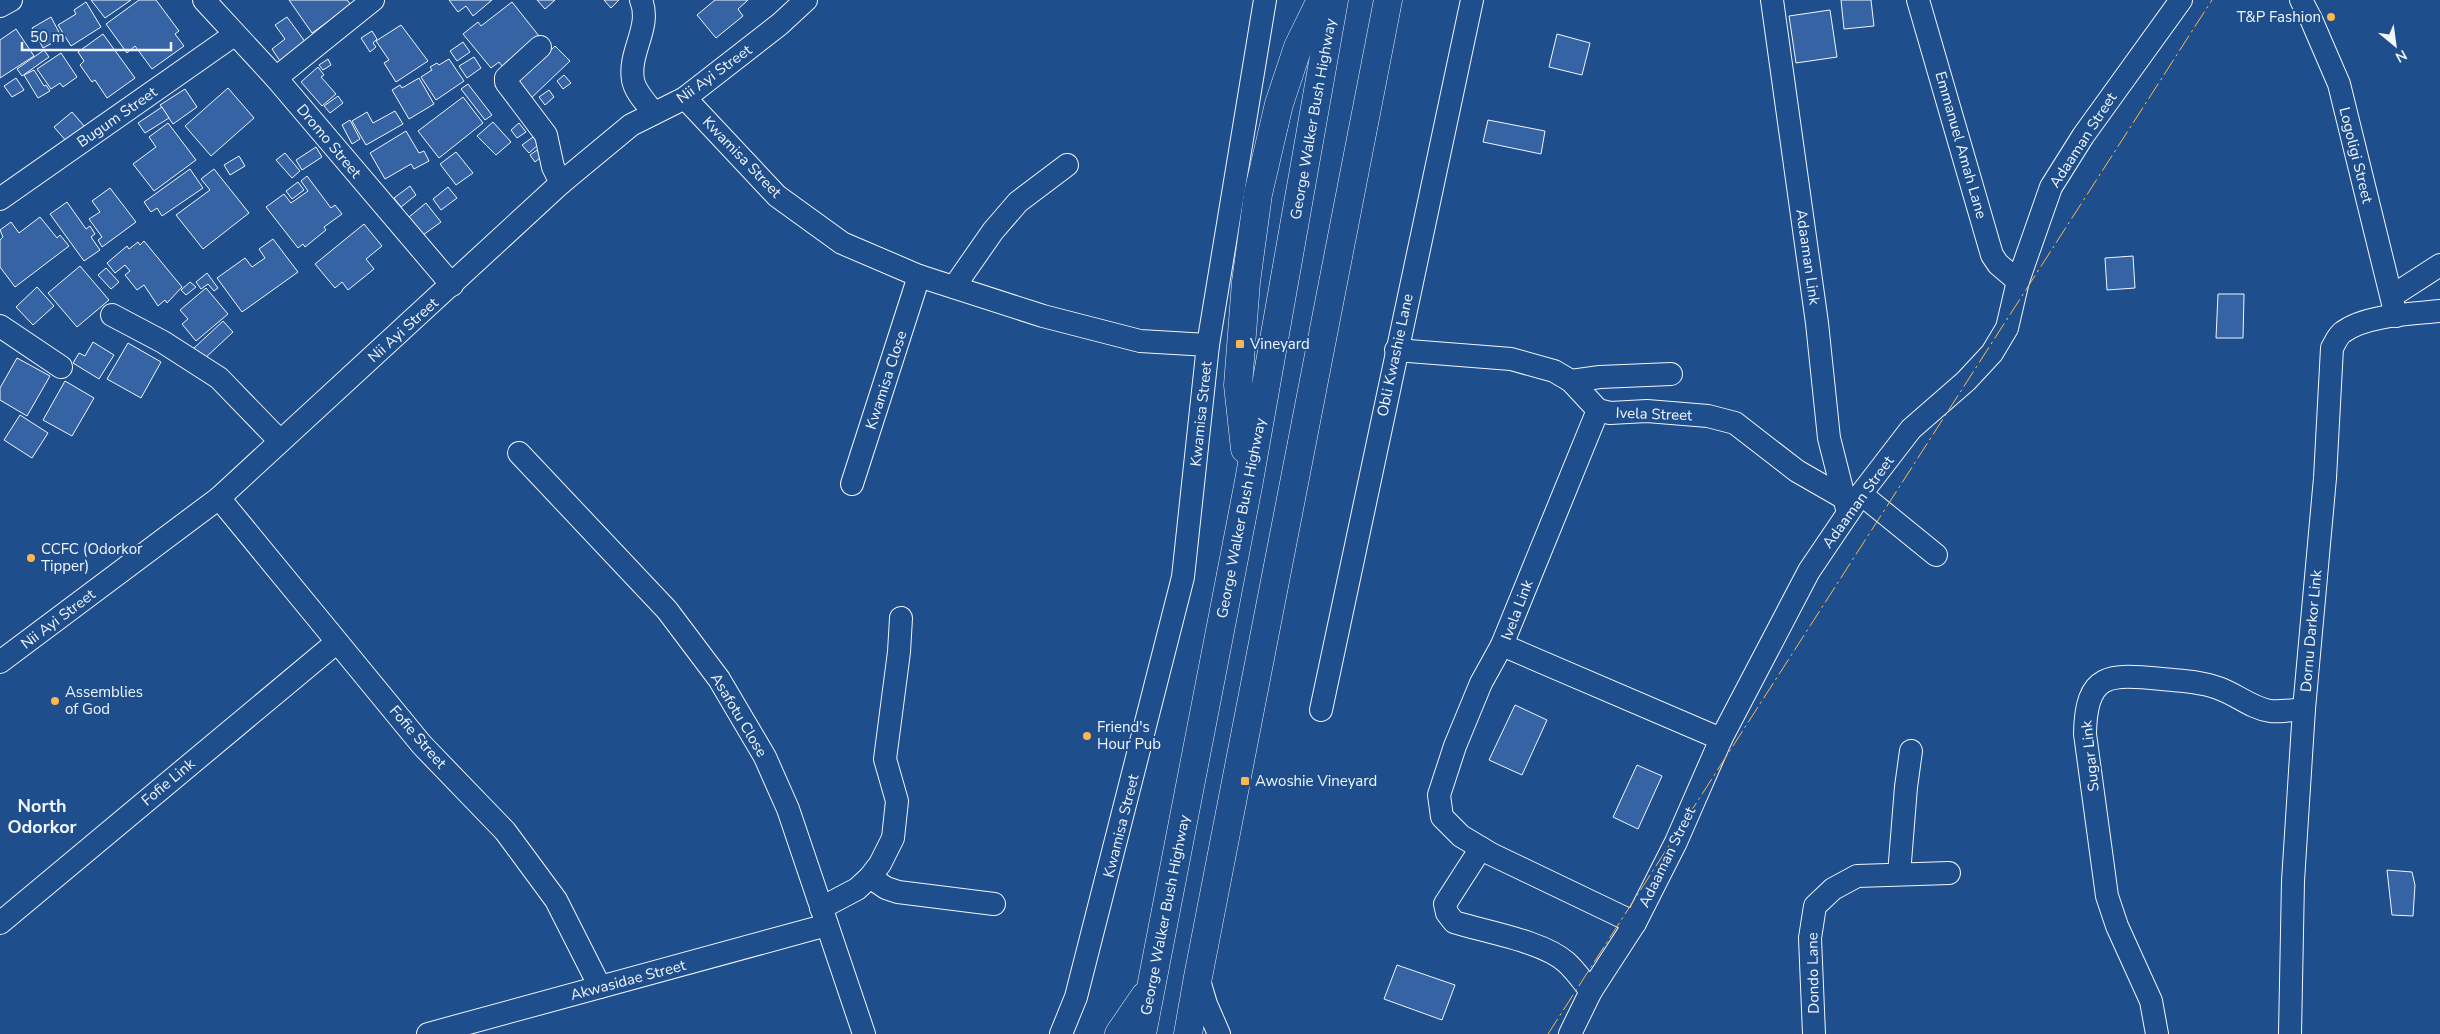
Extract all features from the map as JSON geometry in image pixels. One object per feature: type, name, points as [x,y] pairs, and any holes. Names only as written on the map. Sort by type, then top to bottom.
[{"type":"highway","points":[[1249,481],[1238,385],[1246,282],[1257,204],[1280,104],[1298,47],[1321,0]]},
{"type":"highway","name":"George Walker Bush Highway","points":[[1142,1034],[1249,481],[1334,0]]},
{"type":"highway","points":[[1188,1034],[1388,0]]},
{"type":"highway","points":[[1119,1034],[1152,986]]},
{"type":"street","points":[[0,6],[11,0]]},
{"type":"street","name":"Dromo Street","points":[[204,0],[276,78],[452,285]]},
{"type":"street","points":[[276,78],[373,0]]},
{"type":"street","points":[[641,0],[645,10],[644,22],[635,54],[633,81],[654,113]]},
{"type":"street","name":"Nii Ayi Street","points":[[0,662],[219,498],[561,184],[631,125],[685,98],[780,24],[806,0]]},
{"type":"street","points":[[1208,345],[1265,0]]},
{"type":"street","name":"Obli Kwashie Lane","points":[[1320,710],[1472,0]]},
{"type":"street","name":"Adaaman Link","points":[[1772,0],[1817,323],[1829,438],[1851,502]]},
{"type":"street","name":"Emmanuel Amah Lane","points":[[1918,0],[1992,255],[1998,264],[2018,282]]},
{"type":"street","name":"Adaaman Street","points":[[1570,1034],[1591,992],[1635,923],[1676,842],[1721,738],[1808,571],[1851,502],[1911,429],[1966,382],[1992,353],[2008,328],[2018,282],[2051,187],[2082,136],[2182,0]]},
{"type":"street","name":"Logoligi Street","points":[[2301,0],[2338,84],[2394,306]]},
{"type":"street","name":"Bugum Street","points":[[0,200],[234,34]]},
{"type":"street","points":[[540,48],[506,78],[506,82],[546,134],[553,166],[561,184]]},
{"type":"street","name":"Kwamisa Street","points":[[685,98],[777,196],[842,243],[920,276],[1043,316],[1140,341],[1208,345],[1183,578],[1081,978],[1060,1034]]},
{"type":"street","points":[[954,287],[993,232],[1018,202],[1067,165]]},
{"type":"street","points":[[2394,306],[2440,265]]},
{"type":"street","name":"Kwamisa Close","points":[[852,484],[920,276]]},
{"type":"street","name":"Dornu Darkor Link","points":[[2290,1034],[2293,880],[2304,709],[2325,478],[2332,348],[2342,333],[2394,306],[2440,311]]},
{"type":"street","points":[[112,315],[163,342],[219,378],[280,441]]},
{"type":"street","points":[[0,326],[61,367]]},
{"type":"street","name":"Ivela Street","points":[[1396,350],[1511,359],[1554,371],[1571,381],[1598,410],[1610,413],[1646,412],[1708,416],[1736,423],[1797,471],[1936,555]]},
{"type":"street","points":[[1571,381],[1600,377],[1671,374]]},
{"type":"street","name":"Ivela Link","points":[[1598,410],[1502,645],[1721,738]]},
{"type":"street","name":"Asafotu Close","points":[[519,453],[667,610],[719,679],[765,757],[788,809],[864,1034]]},
{"type":"street","name":"Fofie Street","points":[[219,498],[422,745],[505,831],[556,900],[600,987]]},
{"type":"street","name":"Akwasidae Street","points":[[428,1034],[600,987],[824,916],[857,889],[880,864],[892,838],[896,815],[897,801],[884,759],[899,652],[901,618]]},
{"type":"street","name":"Fofie Link","points":[[0,923],[337,642]]},
{"type":"street","points":[[1502,645],[1477,692],[1455,746],[1440,795],[1442,817],[1461,836],[1481,848],[1635,923]]},
{"type":"street","name":"Sugar Link","points":[[2157,1034],[2151,1001],[2143,979],[2117,926],[2107,896],[2085,734],[2086,710],[2091,694],[2103,681],[2123,675],[2208,684],[2255,707],[2270,711],[2304,709]]},
{"type":"street","points":[[1899,874],[1911,751]]},
{"type":"street","points":[[1481,848],[1446,904],[1447,914],[1454,922],[1538,946],[1554,954],[1566,962],[1591,992]]},
{"type":"street","name":"Dondo Lane","points":[[1814,1034],[1810,938],[1815,906],[1833,889],[1857,876],[1949,872]]},
{"type":"street","points":[[870,877],[886,888],[898,892],[994,904]]},
{"type":"street","points":[[1198,977],[1218,1032]]},
{"type":"building","points":[[91,0],[131,0],[105,18]]},
{"type":"building","points":[[139,0],[156,0],[179,31],[175,34],[184,46],[152,69],[135,46],[127,53],[106,24]]},
{"type":"building","points":[[289,0],[347,0],[351,5],[312,33]]},
{"type":"building","points":[[449,0],[492,0],[473,16],[466,6],[458,12]]},
{"type":"building","points":[[537,0],[555,0],[545,9]]},
{"type":"building","points":[[604,0],[619,0],[611,8]]},
{"type":"building","points":[[715,0],[748,0],[738,9],[743,16],[716,38],[697,15]]},
{"type":"building","points":[[1841,0],[1871,0],[1874,26],[1844,29]]},
{"type":"building","points":[[86,2],[101,27],[71,46],[58,25],[76,14],[74,10]]},
{"type":"building","points":[[512,2],[539,36],[524,47],[506,71],[499,62],[491,68],[463,34],[478,22],[481,26]]},
{"type":"building","points":[[1830,10],[1837,57],[1796,63],[1789,16]]},
{"type":"building","points":[[51,17],[62,38],[43,48],[32,28]]},
{"type":"building","points":[[287,17],[306,43],[280,61],[272,49],[285,39],[275,25]]},
{"type":"building","points":[[401,25],[428,61],[396,82],[384,63],[389,60],[376,41]]},
{"type":"building","points":[[16,29],[34,56],[0,78],[0,40]]},
{"type":"building","points":[[372,31],[377,39],[373,43],[376,47],[370,52],[361,38]]},
{"type":"building","points":[[103,34],[135,78],[107,98],[95,80],[92,82],[80,65],[84,61],[78,52]]},
{"type":"building","points":[[1557,34],[1590,43],[1582,75],[1549,67]]},
{"type":"building","points":[[463,42],[470,52],[457,61],[450,51]]},
{"type":"building","points":[[555,46],[570,61],[527,102],[513,87]]},
{"type":"building","points":[[44,50],[49,57],[22,76],[17,69]]},
{"type":"building","points":[[61,53],[77,77],[63,87],[60,83],[51,89],[37,69]]},
{"type":"building","points":[[474,57],[481,68],[467,78],[459,66]]},
{"type":"building","points":[[328,59],[331,65],[323,70],[319,65]]},
{"type":"building","points":[[449,59],[464,81],[436,100],[421,77],[432,70],[430,67],[437,63],[439,65]]},
{"type":"building","points":[[318,67],[324,75],[321,77],[336,94],[322,106],[301,82]]},
{"type":"building","points":[[34,70],[44,86],[46,85],[50,91],[38,98],[24,75]]},
{"type":"building","points":[[564,75],[571,83],[563,89],[557,81]]},
{"type":"building","points":[[16,78],[24,90],[12,97],[4,86]]},
{"type":"building","points":[[419,78],[434,104],[409,119],[392,90],[400,85],[402,88]]},
{"type":"building","points":[[468,84],[492,115],[485,120],[461,89]]},
{"type":"building","points":[[228,88],[254,118],[211,156],[185,126]]},
{"type":"building","points":[[185,89],[197,107],[173,124],[160,105]]},
{"type":"building","points":[[549,90],[554,97],[545,105],[539,97]]},
{"type":"building","points":[[338,96],[343,103],[330,113],[324,106]]},
{"type":"building","points":[[463,97],[483,123],[439,158],[418,131]]},
{"type":"building","points":[[162,107],[169,118],[145,133],[138,123]]},
{"type":"building","points":[[395,111],[403,124],[366,145],[352,121],[367,112],[373,123]]},
{"type":"building","points":[[72,112],[85,127],[67,142],[54,127]]},
{"type":"building","points":[[350,120],[360,139],[352,144],[342,125]]},
{"type":"building","points":[[1488,120],[1545,131],[1541,154],[1483,142]]},
{"type":"building","points":[[493,122],[511,142],[496,155],[477,136]]},
{"type":"building","points":[[168,123],[196,160],[154,191],[133,164],[156,147],[149,137]]},
{"type":"building","points":[[519,123],[526,132],[517,138],[511,130]]},
{"type":"building","points":[[406,131],[419,153],[424,151],[429,161],[414,169],[411,164],[385,179],[370,153]]},
{"type":"building","points":[[533,137],[539,144],[529,153],[522,145]]},
{"type":"building","points":[[316,147],[322,157],[302,170],[296,160]]},
{"type":"building","points":[[537,150],[542,156],[535,162],[530,155]]},
{"type":"building","points":[[456,152],[473,173],[456,185],[440,164]]},
{"type":"building","points":[[285,153],[300,171],[292,178],[276,160]]},
{"type":"building","points":[[239,156],[245,166],[230,175],[224,165]]},
{"type":"building","points":[[190,169],[203,188],[162,216],[157,208],[151,212],[144,202]]},
{"type":"building","points":[[214,169],[249,213],[203,249],[176,215],[210,190],[201,179]]},
{"type":"building","points":[[307,176],[331,208],[335,205],[342,214],[324,227],[326,230],[305,247],[303,244],[298,248],[266,207],[284,194],[291,203],[308,191],[301,181]]},
{"type":"building","points":[[298,182],[304,190],[292,199],[286,191]]},
{"type":"building","points":[[410,186],[416,195],[401,207],[394,198]]},
{"type":"building","points":[[448,187],[457,198],[441,210],[433,199]]},
{"type":"building","points":[[110,188],[136,222],[102,247],[98,240],[102,237],[89,219],[100,212],[92,201]]},
{"type":"building","points":[[67,202],[86,229],[90,226],[95,234],[91,237],[100,250],[84,261],[50,214]]},
{"type":"building","points":[[426,203],[441,222],[423,235],[409,217]]},
{"type":"building","points":[[40,217],[57,238],[60,235],[69,246],[15,287],[0,267],[0,240],[3,237],[0,230],[11,222],[19,233]]},
{"type":"building","points":[[364,224],[382,246],[366,259],[374,269],[348,290],[342,282],[335,288],[315,264]]},
{"type":"building","points":[[273,239],[298,272],[242,312],[217,278],[245,258],[252,267],[265,258],[259,249]]},
{"type":"building","points":[[144,241],[182,287],[167,303],[165,300],[158,306],[144,285],[137,290],[125,275],[130,271],[125,265],[115,273],[107,263],[127,246],[129,249],[138,242],[140,245]]},
{"type":"building","points":[[2133,256],[2135,288],[2107,290],[2105,258]]},
{"type":"building","points":[[80,266],[109,300],[77,327],[48,293]]},
{"type":"building","points":[[106,268],[119,282],[111,289],[98,275]]},
{"type":"building","points":[[207,273],[218,288],[214,291],[208,284],[201,289],[196,282]]},
{"type":"building","points":[[190,282],[196,287],[186,295],[181,290]]},
{"type":"building","points":[[37,287],[54,306],[33,325],[16,307]]},
{"type":"building","points":[[206,288],[228,314],[196,341],[182,324],[188,319],[180,310]]},
{"type":"building","points":[[2218,294],[2244,294],[2243,338],[2216,338]]},
{"type":"building","points":[[223,321],[233,332],[203,360],[193,349]]},
{"type":"building","points":[[93,342],[114,355],[99,379],[73,363],[79,353],[85,356]]},
{"type":"building","points":[[128,343],[161,362],[141,398],[107,379]]},
{"type":"building","points":[[17,358],[50,376],[27,416],[0,400],[0,388]]},
{"type":"building","points":[[65,381],[94,398],[72,436],[43,420]]},
{"type":"building","points":[[20,415],[48,433],[32,458],[4,440]]},
{"type":"building","points":[[1515,705],[1547,720],[1522,775],[1489,760]]},
{"type":"building","points":[[1637,765],[1662,776],[1638,829],[1613,817]]},
{"type":"building","points":[[2387,870],[2412,872],[2415,885],[2413,916],[2392,915]]},
{"type":"building","points":[[1397,965],[1455,985],[1442,1020],[1384,999]]},
{"type":"power","points":[[1548,1034],[2212,0]]},
{"type":"place","name":"T&P Fashion","points":[[2331,17]]},
{"type":"place","name":"Vineyard","points":[[1240,344]]},
{"type":"place","name":"CCFC (Odorkor Tipper)","points":[[31,558]]},
{"type":"place","name":"Assemblies of God","points":[[55,701]]},
{"type":"place","name":"Friend's Hour Pub","points":[[1087,736]]},
{"type":"place","name":"Awoshie Vineyard","points":[[1245,781]]},
{"type":"district","name":"North Odorkor","points":[[42,816]]}]
